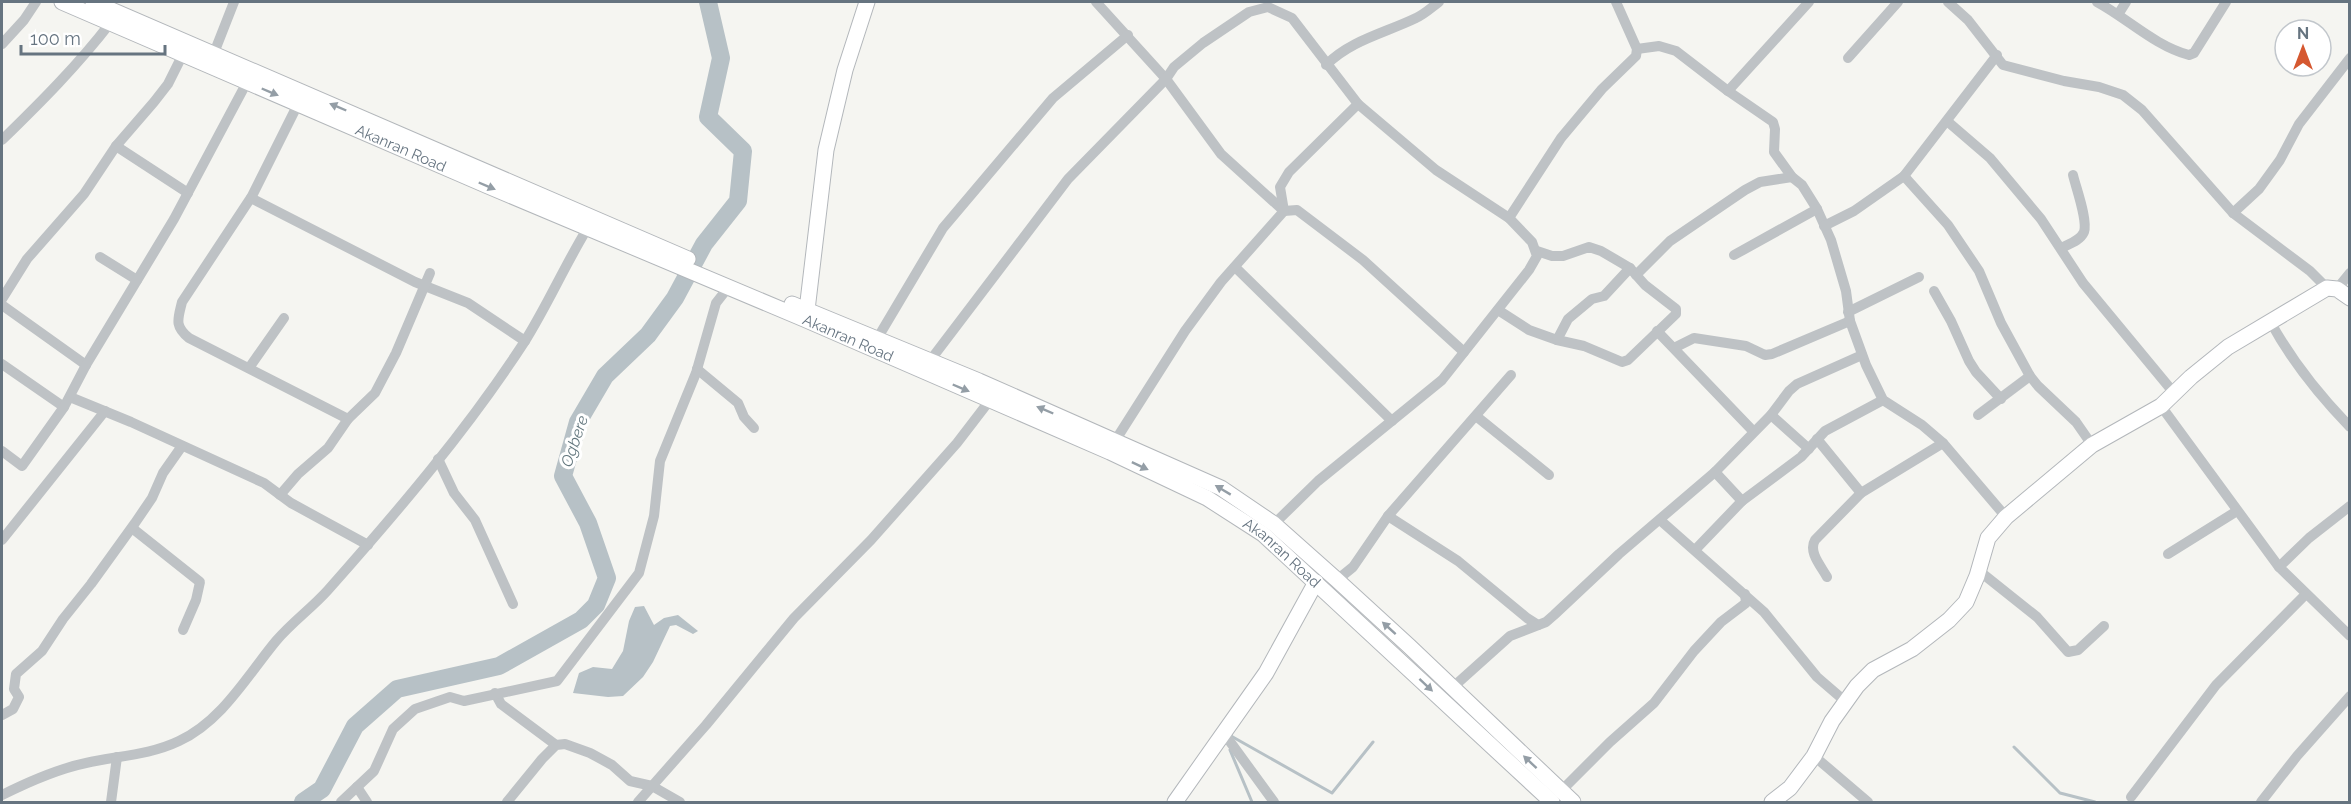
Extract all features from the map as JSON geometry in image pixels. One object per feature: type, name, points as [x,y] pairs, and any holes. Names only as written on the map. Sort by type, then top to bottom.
[{"type":"main road","name":"Akanran Road","points":[[62,2],[298,104],[465,169],[697,269],[734,281],[979,381],[1221,488],[1274,524],[1361,602],[1452,688],[1556,797]]},
{"type":"main road","name":"Akanran Road","points":[[93,2],[189,45],[214,53],[465,169],[587,229],[679,261]]},
{"type":"main road","points":[[807,310],[826,150],[845,70],[867,2]]},
{"type":"main road","name":"Akanran Road","points":[[697,269],[727,288],[990,400],[1207,498],[1263,534],[1556,797],[1573,802]]},
{"type":"main road","points":[[1772,802],[1790,788],[1814,756],[1832,721],[1873,670],[1912,649],[1949,620],[1966,602],[1988,538],[2006,517],[2092,445],[2161,406],[2191,376],[2228,347],[2270,321],[2338,292]]},
{"type":"main road","points":[[1175,802],[1266,673],[1316,582]]},
{"type":"main road","points":[[1348,612],[1361,602]]},
{"type":"street","points":[[2,44],[24,20],[36,2]]},
{"type":"street","points":[[214,53],[234,2]]},
{"type":"street","points":[[1096,2],[1166,80],[1221,154],[1284,211]]},
{"type":"street","points":[[1326,65],[1356,42],[1419,17],[1439,2]]},
{"type":"street","points":[[1509,218],[1561,138],[1602,89],[1636,56],[1637,49],[1616,2]]},
{"type":"street","points":[[1728,91],[1809,2]]},
{"type":"street","points":[[1848,58],[1898,2]]},
{"type":"street","points":[[1948,2],[1968,20],[2003,65],[2064,81],[2099,87],[2123,95],[2142,110],[2233,213],[2338,292],[2349,273]]},
{"type":"street","points":[[2097,2],[2119,14],[2158,42],[2188,55],[2194,53],[2226,2]]},
{"type":"street","points":[[2119,14],[2126,2]]},
{"type":"street","points":[[930,362],[1068,178],[1166,80],[1174,67],[1203,43],[1249,12],[1270,4],[1292,18],[1358,105],[1436,170],[1509,218],[1532,242],[1537,251],[1537,256],[1529,270],[1442,380],[1318,481],[1274,524]]},
{"type":"street","points":[[2,140],[93,46],[111,22]]},
{"type":"street","points":[[877,339],[942,228],[1053,98],[1128,35]]},
{"type":"street","points":[[1637,49],[1659,46],[1676,51],[1773,122],[1776,129],[1774,152],[1792,177],[1802,185],[1817,209],[1839,263],[1849,316],[1862,355],[1883,400],[1922,425],[1943,443],[2006,517]]},
{"type":"street","points":[[2,298],[27,259],[84,194],[116,146],[168,84],[183,54]]},
{"type":"street","points":[[1824,226],[1854,211],[1904,176],[1997,55]]},
{"type":"street","points":[[2233,213],[2259,189],[2280,160],[2300,124],[2349,58]]},
{"type":"street","points":[[2,451],[22,466],[64,407],[86,365],[188,193],[247,82]]},
{"type":"street","points":[[298,104],[251,198],[182,302],[178,321],[181,331],[189,338],[348,419]]},
{"type":"street","points":[[1284,211],[1280,187],[1289,172],[1358,105]]},
{"type":"street","points":[[1947,121],[1990,158],[2041,219],[2084,283],[2174,393]]},
{"type":"street","points":[[116,146],[188,193]]},
{"type":"street","points":[[1904,176],[1948,225],[1979,271],[2001,323],[2030,376],[2076,422],[2092,445]]},
{"type":"street","points":[[2061,248],[2075,242],[2084,232],[2085,223],[2073,176]]},
{"type":"street","points":[[1557,340],[1568,319],[1592,299],[1604,296],[1670,241],[1745,190],[1760,183],[1792,177]]},
{"type":"street","points":[[251,198],[426,287],[468,303],[525,341]]},
{"type":"street","points":[[1734,255],[1817,209]]},
{"type":"street","points":[[1115,441],[1185,331],[1235,267],[1284,211],[1297,210],[1363,260],[1464,352]]},
{"type":"street","points":[[2,795],[29,782],[83,763],[150,751],[180,741],[200,727],[233,697],[278,639],[320,600],[368,545],[505,372],[546,306],[565,266],[587,229]]},
{"type":"street","points":[[1497,310],[1529,330],[1584,346],[1622,362],[1628,360],[1676,314],[1676,309],[1645,285],[1633,272],[1601,251],[1589,247],[1563,256],[1552,256],[1537,251]]},
{"type":"street","points":[[100,257],[137,280]]},
{"type":"street","points":[[1235,267],[1392,421]]},
{"type":"street","points":[[280,495],[298,474],[328,448],[348,419],[375,393],[426,287],[430,273]]},
{"type":"street","points":[[1674,348],[1694,338],[1746,346],[1765,355],[1772,354],[1849,316],[1918,277]]},
{"type":"street","points":[[340,802],[374,771],[393,729],[415,709],[450,697],[464,701],[557,681],[639,573],[654,516],[660,461],[697,369],[716,303],[727,288]]},
{"type":"street","points":[[1934,291],[1972,367],[2001,399]]},
{"type":"street","points":[[2,305],[86,365]]},
{"type":"street","points":[[249,368],[284,318]]},
{"type":"street","points":[[2270,321],[2283,345],[2314,387],[2349,427]]},
{"type":"street","points":[[1657,331],[1753,431]]},
{"type":"street","points":[[1452,688],[1510,636],[1538,625],[1554,615],[1625,549],[1715,472],[1771,415],[1781,400],[1797,384],[1862,355]]},
{"type":"street","points":[[2,364],[64,407]]},
{"type":"street","points":[[697,369],[738,404],[744,417],[754,428]]},
{"type":"street","points":[[1337,580],[1353,567],[1388,516],[1511,375]]},
{"type":"street","points":[[1978,415],[2030,376]]},
{"type":"street","points":[[70,397],[264,483],[291,503],[368,545]]},
{"type":"street","points":[[638,802],[706,725],[794,618],[879,532],[957,443],[990,400]]},
{"type":"street","points":[[1695,550],[1742,501],[1809,449],[1830,427],[1883,400]]},
{"type":"street","points":[[2161,406],[2279,567],[2349,636]]},
{"type":"street","points":[[2,540],[105,411]]},
{"type":"street","points":[[1771,415],[1809,449]]},
{"type":"street","points":[[1476,416],[1549,475]]},
{"type":"street","points":[[1817,439],[1861,493]]},
{"type":"street","points":[[1827,578],[1812,551],[1812,545],[1861,493],[1943,443]]},
{"type":"street","points":[[2,715],[13,709],[19,697],[14,689],[16,674],[42,651],[63,619],[132,528],[182,446]]},
{"type":"street","points":[[438,459],[454,493],[475,520],[513,604]]},
{"type":"street","points":[[1715,472],[1742,501]]},
{"type":"street","points":[[2279,567],[2309,538],[2349,506]]},
{"type":"street","points":[[2168,554],[2237,511]]},
{"type":"street","points":[[1388,516],[1458,561],[1538,625]]},
{"type":"street","points":[[3,518],[14,524]]},
{"type":"street","points":[[1660,520],[1764,612],[1817,677],[1846,702]]},
{"type":"street","points":[[132,528],[200,582],[196,600],[183,630]]},
{"type":"street","points":[[1978,570],[2037,617],[2068,652],[2078,650],[2104,626]]},
{"type":"street","points":[[1556,797],[1610,742],[1654,703],[1694,651],[1721,622],[1746,603],[1745,594]]},
{"type":"street","points":[[2132,797],[2216,685],[2306,594]]},
{"type":"street","points":[[495,693],[501,704],[556,745]]},
{"type":"street","points":[[2261,802],[2349,696]]},
{"type":"street","points":[[1223,732],[1274,802]]},
{"type":"street","points":[[507,802],[556,745],[565,744],[591,753],[612,765],[630,781],[652,786],[680,802]]},
{"type":"street","points":[[1814,756],[1868,802]]},
{"type":"street","points":[[111,802],[117,757]]},
{"type":"street","points":[[357,787],[367,802]]},
{"type":"shaded area","points":[[644,606],[654,625],[664,618],[678,615],[698,631],[693,634],[676,625],[670,626],[653,662],[643,677],[623,696],[608,697],[573,693],[579,673],[593,667],[612,669],[623,651],[629,621],[635,607]]},
{"type":"waterway","name":"Ogbere","points":[[303,802],[322,789],[355,726],[397,689],[499,666],[581,620],[596,605],[607,578],[588,523],[563,476],[578,422],[605,376],[648,335],[675,298],[704,244],[738,201],[743,151],[708,117],[721,58],[708,2]]},
{"type":"waterway","points":[[1231,736],[1332,793],[1373,742]]},
{"type":"waterway","points":[[2014,747],[2060,793],[2095,802]]},
{"type":"waterway","points":[[1230,750],[1252,802]]}]
